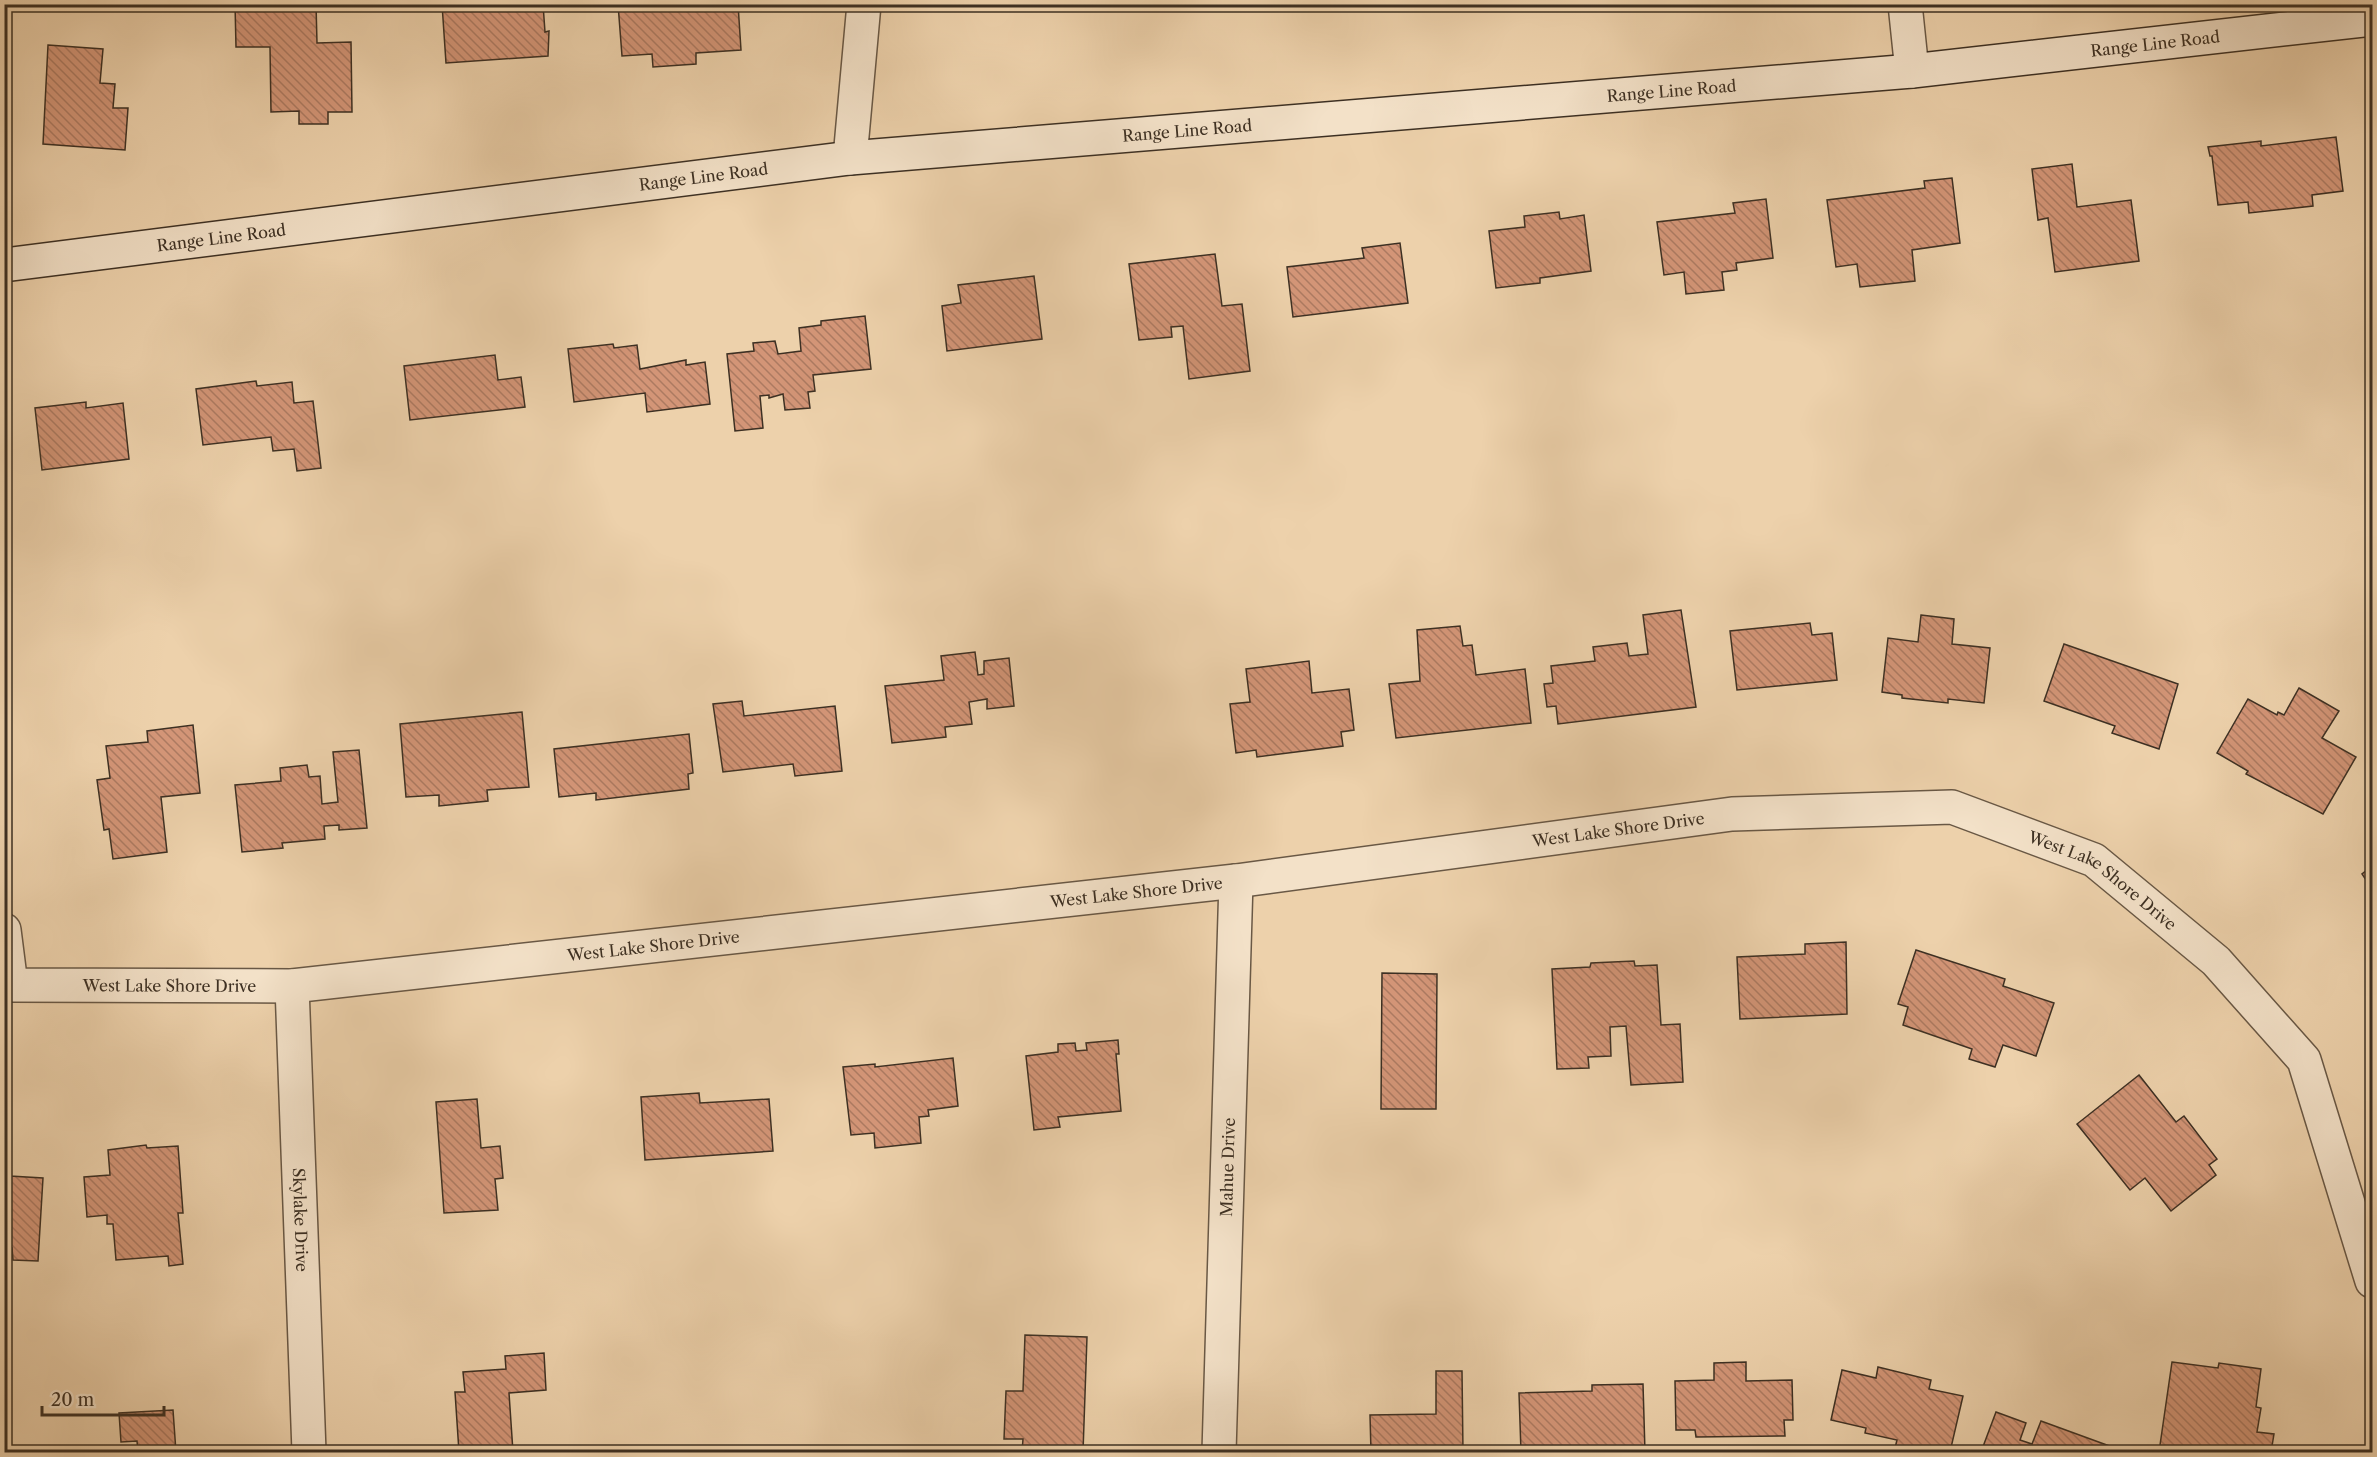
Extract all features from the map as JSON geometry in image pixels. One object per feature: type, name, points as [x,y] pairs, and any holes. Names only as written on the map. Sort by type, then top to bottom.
[{"type":"street","points":[[850,158],[864,4]]},
{"type":"street","points":[[1905,4],[1912,71]]},
{"type":"street","name":"Range Line Road","points":[[4,265],[850,158],[1912,71],[2373,19]]},
{"type":"street","name":"West Lake Shore Drive","points":[[4,930],[11,985],[292,986],[1236,880],[1732,814],[1952,807],[2094,860],[2216,961],[2304,1060],[2373,1281]]},
{"type":"street","name":"Mahue Drive","points":[[1219,1452],[1236,880]]},
{"type":"street","name":"Skylake Drive","points":[[292,986],[309,1452]]},
{"type":"building","points":[[235,4],[316,4],[317,43],[351,42],[352,112],[328,112],[328,124],[299,124],[299,111],[271,112],[270,47],[236,47]]},
{"type":"building","points":[[442,4],[543,4],[545,32],[549,31],[548,56],[446,63]]},
{"type":"building","points":[[618,4],[738,4],[741,50],[696,53],[696,64],[653,67],[652,54],[622,56]]},
{"type":"building","points":[[48,45],[103,49],[100,83],[115,84],[113,108],[128,108],[125,150],[43,144]]},
{"type":"building","points":[[2336,137],[2343,191],[2312,195],[2313,206],[2249,213],[2248,202],[2218,205],[2212,156],[2210,156],[2208,147],[2261,141],[2261,146]]},
{"type":"building","points":[[2072,164],[2077,207],[2131,200],[2139,261],[2055,272],[2048,218],[2038,220],[2032,169]]},
{"type":"building","points":[[1952,178],[1960,243],[1912,250],[1915,281],[1860,287],[1857,264],[1836,267],[1827,200],[1925,188],[1924,181]]},
{"type":"building","points":[[1766,199],[1773,258],[1736,263],[1737,270],[1722,272],[1724,290],[1686,294],[1684,272],[1664,275],[1657,222],[1735,213],[1733,203]]},
{"type":"building","points":[[1559,212],[1560,219],[1584,215],[1591,271],[1540,278],[1540,283],[1496,288],[1489,231],[1525,227],[1524,216]]},
{"type":"building","points":[[1400,243],[1408,303],[1293,317],[1287,267],[1364,258],[1362,248]]},
{"type":"building","points":[[1215,254],[1222,306],[1242,304],[1250,371],[1189,379],[1183,326],[1171,327],[1172,337],[1139,340],[1129,264]]},
{"type":"building","points":[[1034,276],[1042,339],[947,351],[942,306],[961,303],[958,285]]},
{"type":"building","points":[[865,316],[871,369],[813,375],[815,391],[808,392],[810,408],[785,410],[783,394],[769,398],[769,395],[760,396],[763,428],[735,431],[727,354],[754,351],[753,343],[775,341],[778,354],[801,351],[799,328],[821,325],[821,321]]},
{"type":"building","points":[[613,344],[614,348],[637,345],[640,369],[686,360],[686,365],[705,362],[710,404],[647,412],[645,393],[574,402],[568,349]]},
{"type":"building","points":[[495,355],[498,380],[521,377],[525,407],[410,420],[404,366]]},
{"type":"building","points":[[256,381],[257,386],[292,382],[294,403],[313,401],[321,468],[297,471],[294,449],[273,451],[271,437],[203,445],[196,389]]},
{"type":"building","points":[[86,402],[86,408],[123,403],[129,459],[42,470],[35,408]]},
{"type":"building","points":[[1681,610],[1696,707],[1558,724],[1556,706],[1547,707],[1544,684],[1553,683],[1551,666],[1595,661],[1593,647],[1627,643],[1629,656],[1648,654],[1643,615]]},
{"type":"building","points":[[1921,615],[1954,619],[1952,644],[1990,648],[1984,703],[1948,699],[1948,703],[1902,698],[1902,695],[1882,692],[1888,638],[1918,642]]},
{"type":"building","points":[[1810,623],[1812,635],[1832,633],[1837,680],[1737,690],[1730,631]]},
{"type":"building","points":[[1460,626],[1463,646],[1472,645],[1476,675],[1525,669],[1531,723],[1396,738],[1389,684],[1420,681],[1417,630]]},
{"type":"building","points":[[2064,644],[2178,684],[2159,749],[2112,733],[2115,726],[2044,701]]},
{"type":"building","points":[[975,652],[978,675],[984,674],[984,661],[1009,658],[1014,706],[987,709],[987,699],[969,702],[972,724],[945,727],[946,737],[892,743],[885,686],[944,680],[941,656]]},
{"type":"building","points":[[1309,661],[1312,693],[1349,689],[1354,730],[1341,732],[1343,746],[1257,757],[1256,750],[1236,753],[1230,704],[1250,702],[1246,669]]},
{"type":"building","points":[[2299,688],[2339,711],[2322,738],[2356,757],[2323,814],[2246,774],[2248,771],[2217,753],[2248,699],[2277,715],[2278,712],[2284,715]]},
{"type":"building","points":[[742,701],[744,716],[835,706],[842,771],[795,776],[793,764],[723,772],[713,704]]},
{"type":"building","points":[[522,712],[529,787],[487,790],[488,801],[439,806],[439,795],[406,797],[400,724]]},
{"type":"building","points":[[193,725],[200,793],[161,797],[167,852],[113,859],[109,829],[104,830],[97,780],[110,778],[106,746],[148,742],[147,731]]},
{"type":"building","points":[[689,734],[693,773],[688,774],[689,789],[596,800],[596,793],[559,797],[554,749]]},
{"type":"building","points":[[359,750],[367,828],[339,830],[339,825],[324,826],[325,839],[282,843],[283,848],[242,852],[235,785],[281,781],[280,768],[307,765],[309,777],[320,776],[322,804],[338,802],[333,752]]},
{"type":"building","points":[[2372,866],[2372,889],[2362,874]]},
{"type":"building","points":[[1846,942],[1847,1014],[1740,1019],[1737,957],[1805,954],[1805,944]]},
{"type":"building","points":[[1916,950],[2005,979],[2003,986],[2054,1003],[2036,1056],[2003,1045],[1995,1067],[1969,1059],[1972,1049],[1903,1025],[1908,1007],[1898,1004]]},
{"type":"building","points":[[1634,961],[1635,966],[1657,965],[1661,1025],[1680,1024],[1683,1082],[1631,1085],[1626,1026],[1610,1027],[1611,1056],[1588,1057],[1589,1068],[1557,1069],[1552,969],[1590,967],[1591,963]]},
{"type":"building","points":[[1382,973],[1437,974],[1436,1109],[1381,1109]]},
{"type":"building","points":[[1118,1040],[1119,1054],[1116,1054],[1121,1111],[1058,1117],[1060,1127],[1034,1130],[1026,1056],[1058,1052],[1058,1044],[1075,1043],[1076,1051],[1087,1050],[1086,1043]]},
{"type":"building","points":[[953,1058],[958,1106],[928,1110],[929,1116],[919,1117],[921,1143],[875,1148],[874,1133],[851,1135],[843,1067],[875,1064],[875,1067]]},
{"type":"building","points":[[2139,1075],[2176,1122],[2184,1116],[2217,1159],[2209,1165],[2216,1175],[2171,1211],[2145,1178],[2130,1190],[2077,1124]]},
{"type":"building","points":[[699,1093],[700,1103],[769,1099],[773,1151],[645,1160],[641,1097]]},
{"type":"building","points":[[477,1099],[481,1148],[500,1146],[503,1178],[495,1179],[498,1210],[444,1213],[436,1102]]},
{"type":"building","points":[[146,1145],[147,1148],[178,1146],[183,1213],[178,1213],[183,1264],[169,1266],[168,1256],[116,1260],[113,1224],[107,1224],[107,1215],[87,1217],[84,1177],[110,1175],[108,1150]]},
{"type":"building","points":[[4,1170],[10,1170],[10,1176],[43,1178],[38,1261],[13,1260],[12,1248],[4,1248]]},
{"type":"building","points":[[1025,1335],[1087,1337],[1083,1452],[1022,1452],[1023,1439],[1004,1439],[1006,1391],[1023,1391]]},
{"type":"building","points":[[544,1353],[546,1390],[509,1393],[513,1452],[459,1452],[455,1392],[465,1392],[463,1372],[506,1369],[505,1356]]},
{"type":"building","points":[[1746,1362],[1746,1381],[1792,1380],[1793,1420],[1784,1420],[1785,1436],[1696,1437],[1695,1430],[1676,1430],[1675,1381],[1714,1380],[1714,1363]]},
{"type":"building","points":[[2172,1362],[2218,1368],[2219,1363],[2261,1369],[2256,1407],[2261,1408],[2257,1432],[2274,1434],[2271,1452],[2159,1452]]},
{"type":"building","points":[[1878,1367],[1931,1380],[1929,1389],[1963,1396],[1950,1452],[1917,1446],[1915,1452],[1895,1448],[1897,1440],[1865,1433],[1866,1428],[1831,1420],[1842,1370],[1876,1378]]},
{"type":"building","points":[[1436,1371],[1462,1371],[1463,1452],[1371,1452],[1370,1415],[1436,1414]]},
{"type":"building","points":[[1643,1384],[1645,1452],[1521,1452],[1519,1393],[1592,1391],[1592,1385]]},
{"type":"building","points":[[173,1410],[176,1452],[138,1452],[137,1441],[121,1442],[119,1413]]},
{"type":"building","points":[[1996,1412],[2026,1423],[2020,1440],[2032,1444],[2041,1421],[2126,1452],[1981,1452]]}]
